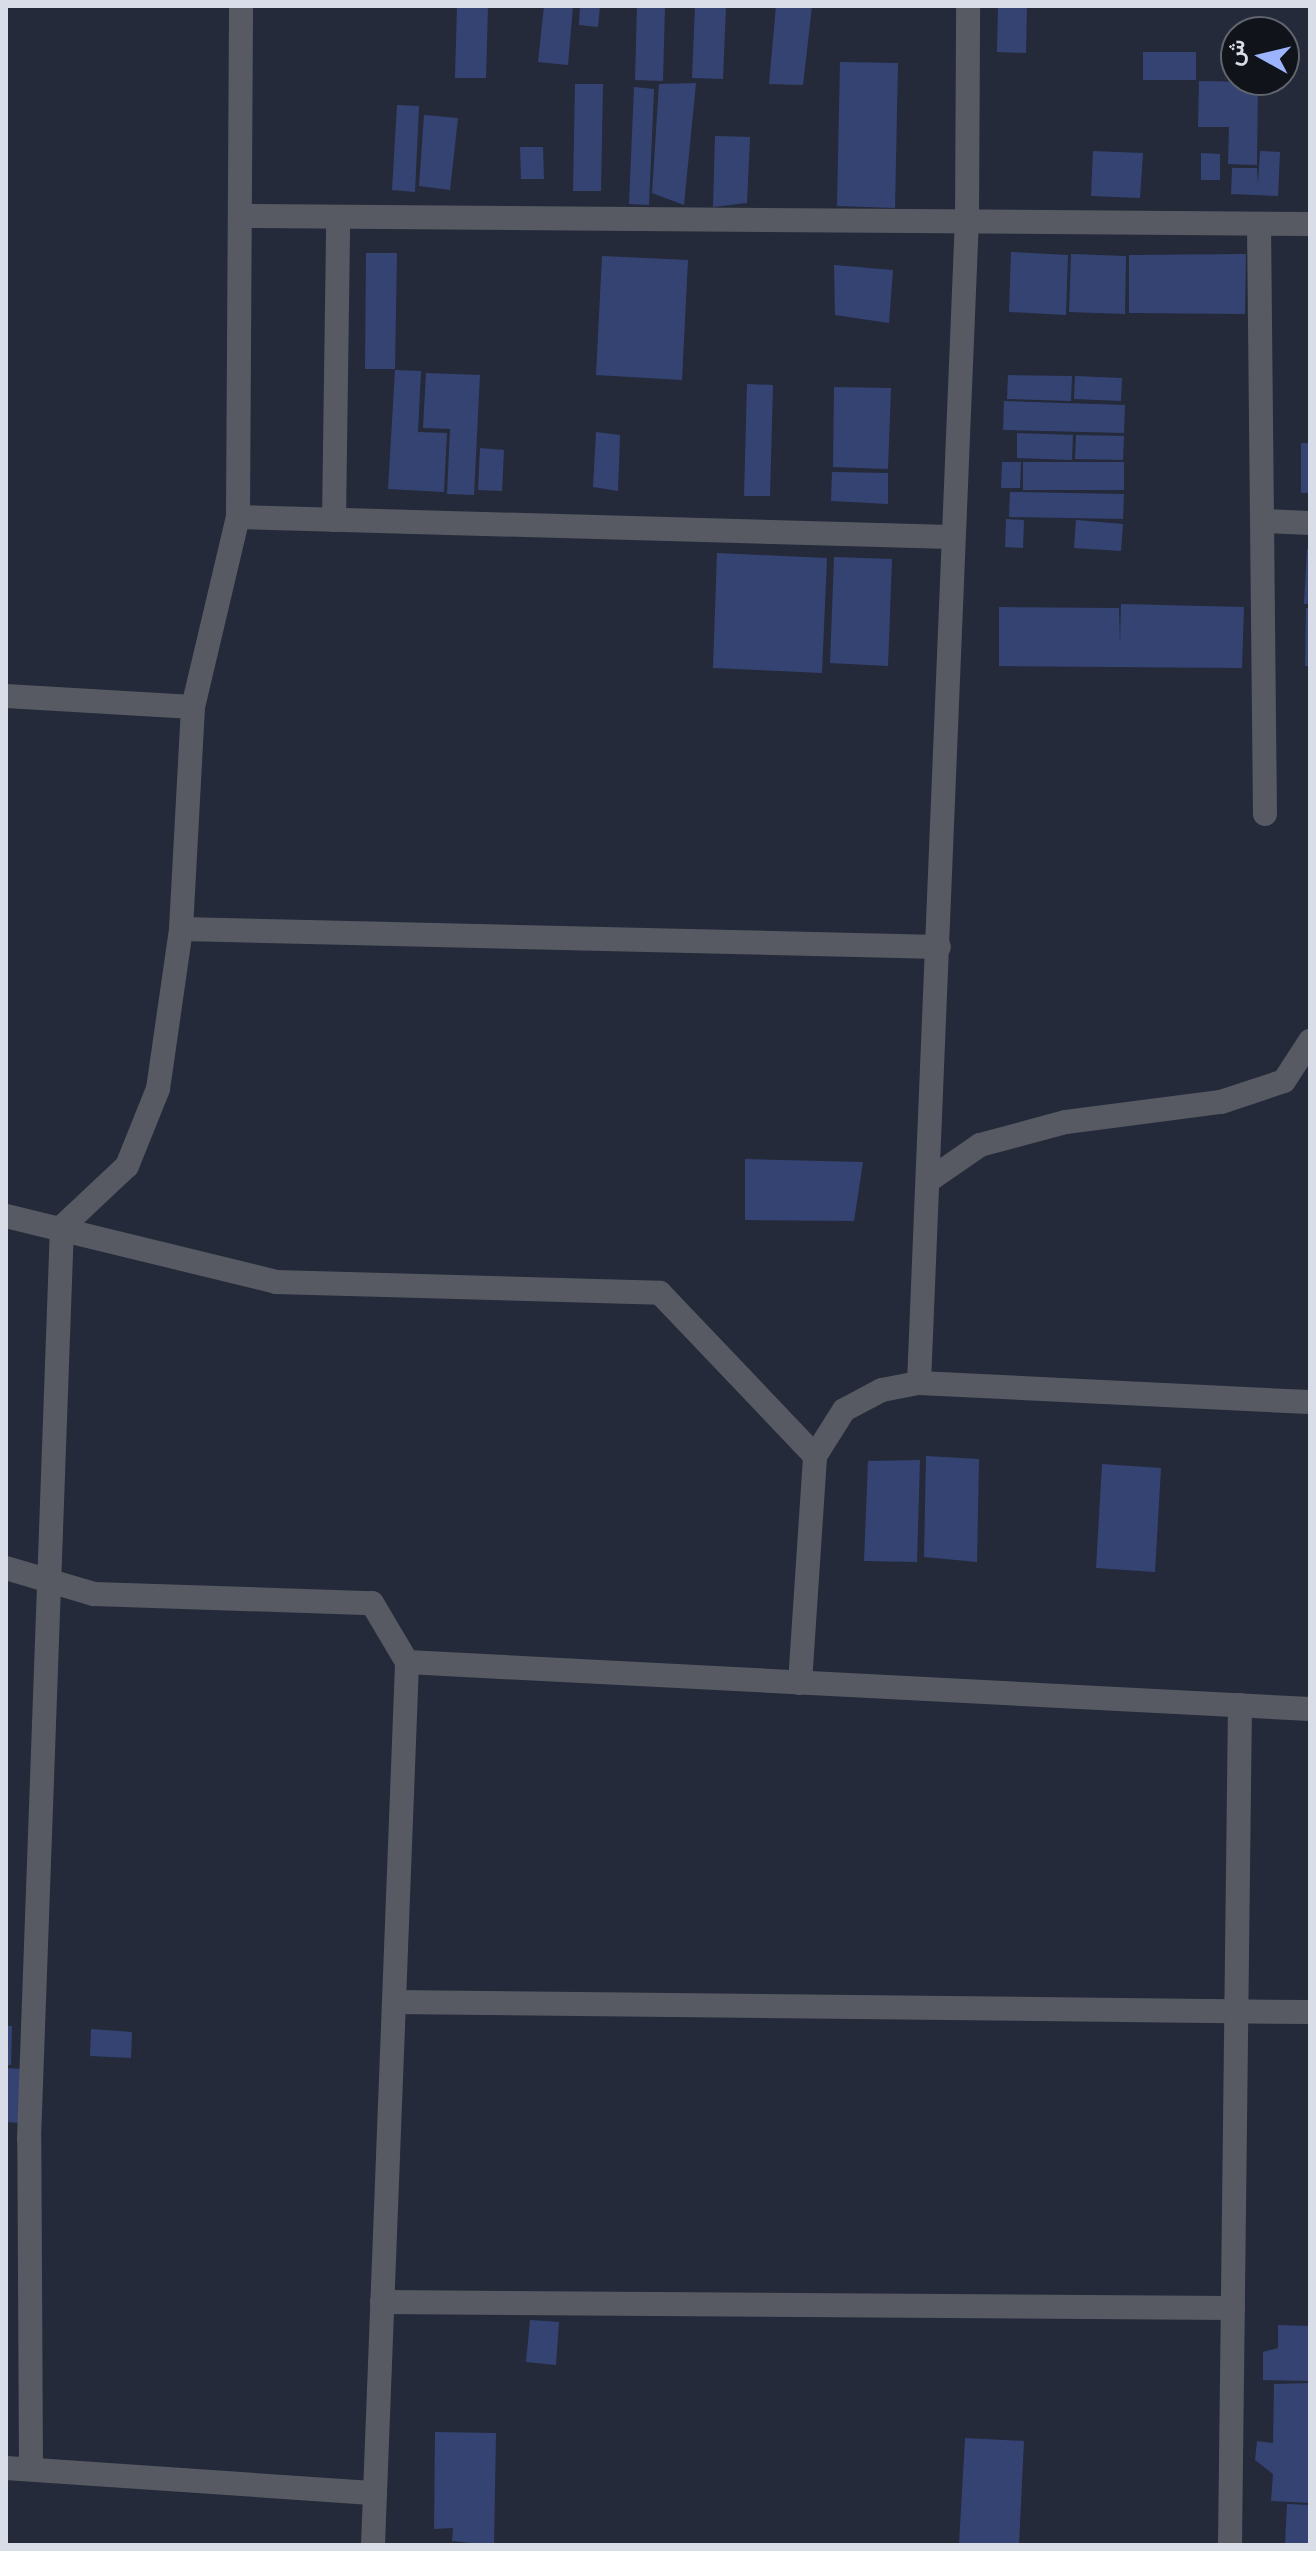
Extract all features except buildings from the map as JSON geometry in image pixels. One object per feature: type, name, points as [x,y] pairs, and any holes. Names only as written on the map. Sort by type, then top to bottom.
[{"type":"street","points":[[31,2467],[18,2139],[62,1227],[127,1166],[158,1089],[181,929],[193,707],[238,517],[241,6]]},
{"type":"street","points":[[919,1383],[939,947],[951,537],[967,220],[968,6]]},
{"type":"street","points":[[240,216],[1310,224]]},
{"type":"street","points":[[334,520],[338,217]]},
{"type":"street","points":[[1259,224],[1265,814]]},
{"type":"street","points":[[238,517],[951,537]]},
{"type":"street","points":[[1263,521],[1310,523]]},
{"type":"street","points":[[6,696],[193,707]]},
{"type":"street","points":[[181,929],[939,947]]},
{"type":"street","points":[[928,1181],[980,1145],[1066,1122],[1221,1102],[1284,1081],[1310,1041]]},
{"type":"street","points":[[6,1216],[62,1227],[276,1282],[660,1293],[815,1456]]},
{"type":"street","points":[[800,1683],[815,1456],[844,1410],[882,1390],[919,1383],[1310,1402]]},
{"type":"street","points":[[6,1568],[94,1594],[372,1603],[407,1662],[373,2545]]},
{"type":"street","points":[[407,1662],[1310,1709]]},
{"type":"street","points":[[1230,2545],[1240,1705]]},
{"type":"street","points":[[394,2002],[1310,2012]]},
{"type":"street","points":[[382,2302],[1233,2308]]},
{"type":"street","points":[[6,2468],[31,2467],[375,2493]]}]
